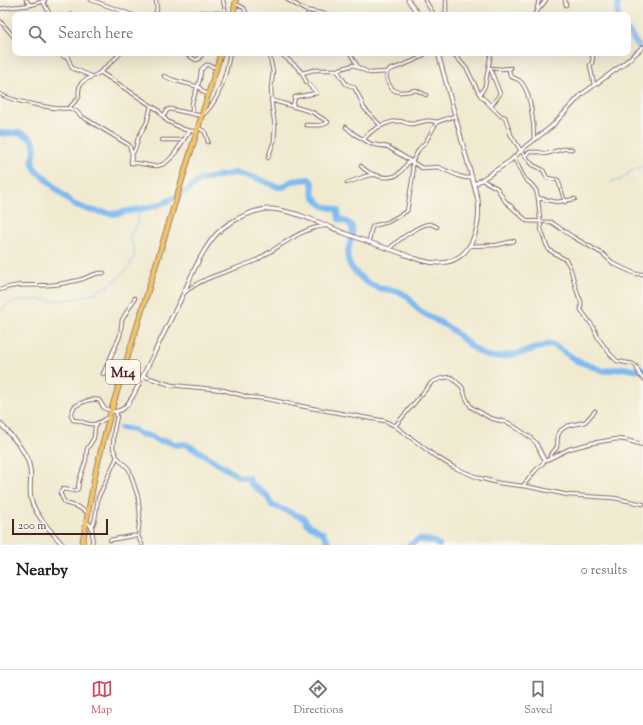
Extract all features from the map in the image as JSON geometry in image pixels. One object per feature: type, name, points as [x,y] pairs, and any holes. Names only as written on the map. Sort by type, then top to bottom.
[{"type":"highway","points":[[233,12],[236,2]]},
{"type":"highway","name":"M14","points":[[82,545],[96,470],[110,417],[114,412],[220,56]]},
{"type":"street","points":[[26,0],[30,5]]},
{"type":"street","points":[[91,0],[124,12]]},
{"type":"street","points":[[156,0],[156,12]]},
{"type":"street","points":[[223,0],[226,12]]},
{"type":"street","points":[[288,0],[305,12]]},
{"type":"street","points":[[408,0],[417,12]]},
{"type":"street","points":[[425,0],[432,12]]},
{"type":"street","points":[[445,12],[446,0]]},
{"type":"street","points":[[537,11],[539,0]]},
{"type":"street","points":[[537,11],[546,0]]},
{"type":"street","points":[[565,0],[566,5]]},
{"type":"street","points":[[0,9],[9,6],[30,5],[44,1],[49,12]]},
{"type":"street","points":[[236,2],[244,8],[246,12]]},
{"type":"street","points":[[0,21],[12,35]]},
{"type":"street","points":[[474,184],[514,158],[534,139],[550,127],[577,98],[621,66],[643,47]]},
{"type":"street","points":[[63,56],[67,57],[72,68],[92,76]]},
{"type":"street","points":[[69,108],[79,97],[79,86],[100,72],[118,56]]},
{"type":"street","points":[[189,56],[196,60],[201,56]]},
{"type":"street","points":[[162,114],[165,114],[167,109],[202,116],[208,111],[223,84],[229,56]]},
{"type":"street","points":[[268,158],[275,133],[275,118],[271,88],[273,72],[270,56]]},
{"type":"street","points":[[284,56],[302,73],[307,83],[317,93],[295,97],[293,106]]},
{"type":"street","points":[[352,56],[358,67]]},
{"type":"street","points":[[302,73],[314,70],[337,70],[352,65],[370,73],[387,72],[423,56]]},
{"type":"street","points":[[114,412],[120,410],[129,402],[204,253],[222,228],[239,218],[256,211],[272,209],[328,226],[369,243],[424,261],[440,263],[447,262],[458,257],[469,246],[476,234],[479,216],[478,200],[439,56]]},
{"type":"street","points":[[456,56],[466,68],[480,95],[501,116],[505,117],[511,136],[524,156],[536,167],[543,170],[546,178],[558,180],[565,202]]},
{"type":"street","points":[[480,95],[485,86],[491,56]]},
{"type":"street","points":[[592,56],[592,63],[590,65],[594,85]]},
{"type":"street","points":[[192,114],[191,106],[201,70],[208,65],[216,68]]},
{"type":"street","points":[[489,68],[510,68],[510,76],[520,80],[524,86],[531,110],[534,139]]},
{"type":"street","points":[[489,68],[500,94],[491,106]]},
{"type":"street","points":[[337,70],[346,84],[354,87],[364,108],[380,126]]},
{"type":"street","points":[[100,72],[162,114],[167,121],[190,131],[198,129],[204,130],[208,142]]},
{"type":"street","points":[[387,72],[388,84],[396,91],[404,92],[416,90],[426,95]]},
{"type":"street","points":[[164,76],[200,88],[203,92],[209,94]]},
{"type":"street","points":[[0,94],[53,108],[69,108],[76,111],[81,116],[129,145],[132,154]]},
{"type":"street","points":[[272,100],[312,112],[328,122],[320,126],[306,125]]},
{"type":"street","points":[[151,106],[147,122],[138,138],[136,147],[132,154],[131,163],[141,162],[145,165],[158,166],[165,163],[171,158],[182,140],[190,131]]},
{"type":"street","points":[[364,140],[367,134],[380,126],[396,121],[409,124],[425,120],[437,122],[455,116]]},
{"type":"street","points":[[361,166],[367,172],[378,175],[386,177],[396,175],[411,161],[425,143],[437,122]]},
{"type":"street","points":[[346,127],[354,134],[374,146],[388,147],[422,168],[438,167],[459,176],[466,178],[472,177]]},
{"type":"street","points":[[162,140],[182,140]]},
{"type":"street","points":[[524,156],[530,152],[547,153],[563,149],[572,149]]},
{"type":"street","points":[[514,158],[525,179],[534,186],[538,198],[540,222],[544,240],[549,250],[566,260],[570,267],[581,301],[581,310],[594,328],[598,338],[617,361],[632,363],[637,367],[643,379]]},
{"type":"street","points":[[369,243],[373,226],[388,222],[407,211],[413,175],[411,161]]},
{"type":"street","points":[[348,183],[366,176],[378,175]]},
{"type":"street","points":[[482,180],[496,188],[505,200],[527,221],[551,222],[573,237],[603,254],[614,264],[636,274],[643,274]]},
{"type":"street","points":[[538,198],[553,202],[565,202],[576,199]]},
{"type":"street","points":[[389,249],[397,241],[426,225],[430,224],[437,227]]},
{"type":"street","points":[[183,293],[195,284],[206,279],[262,258],[284,242],[311,229],[328,226]]},
{"type":"street","points":[[469,246],[498,245],[514,241]]},
{"type":"street","points":[[0,290],[18,285],[58,284],[82,279],[98,273],[104,273]]},
{"type":"street","points":[[103,374],[120,336],[122,320],[135,298]]},
{"type":"street","points":[[142,376],[171,384],[223,390],[248,397],[385,420],[428,452],[460,470],[499,483],[568,495],[614,498],[643,504]]},
{"type":"street","points":[[394,426],[432,382],[442,378],[451,377],[462,387],[471,407],[490,418],[509,423],[532,438],[545,461]]},
{"type":"street","points":[[110,417],[91,425],[81,420],[73,420],[71,415],[74,407],[85,401],[96,399],[101,402],[104,408],[114,412],[117,416],[114,431],[114,451],[117,457],[129,469],[138,497],[140,515],[138,536],[142,545]]},
{"type":"street","points":[[549,458],[557,447],[558,435],[561,430],[568,426],[585,422],[595,410]]},
{"type":"street","points":[[0,423],[28,461],[31,474],[31,498],[37,514],[63,545]]},
{"type":"street","points":[[88,513],[78,507],[65,504],[60,493],[63,489],[75,491],[78,489],[86,460],[87,450],[94,438],[97,423]]},
{"type":"street","points":[[523,487],[545,461],[568,449],[617,439],[643,445]]},
{"type":"street","points":[[92,545],[92,527],[95,519],[98,498],[117,457]]},
{"type":"street","points":[[86,522],[92,527]]},
{"type":"street","points":[[110,540],[138,536]]},
{"type":"waterway","points":[[618,12],[619,0]]},
{"type":"waterway","points":[[631,35],[639,47]]},
{"type":"waterway","points":[[0,133],[19,133],[30,138],[35,146],[33,165],[36,170],[73,204],[89,210],[114,214],[155,206],[168,201],[189,189],[200,180],[235,173],[253,177],[278,187],[283,187],[292,181],[309,179],[313,185],[313,194],[319,202],[323,206],[334,208],[338,211],[339,219],[350,224],[352,232],[348,260],[350,265],[357,273],[373,286],[404,294],[419,310],[448,327],[481,353],[487,356],[500,357],[552,344],[577,361],[604,371],[623,368],[643,370]]},
{"type":"waterway","points":[[612,182],[615,180],[619,181],[633,170],[643,166]]},
{"type":"waterway","points":[[113,282],[125,271],[133,258],[134,248],[130,235],[138,224],[137,210]]},
{"type":"waterway","points":[[0,311],[8,304],[13,302],[26,300],[72,299],[94,293],[109,285]]},
{"type":"waterway","points":[[121,428],[134,430],[139,434],[147,435],[160,441],[167,441],[176,445],[185,444],[239,477],[249,478],[250,483],[267,496],[272,505],[304,518],[307,524],[323,533],[330,545]]},
{"type":"waterway","points":[[409,545],[419,539],[433,541],[439,545]]}]
